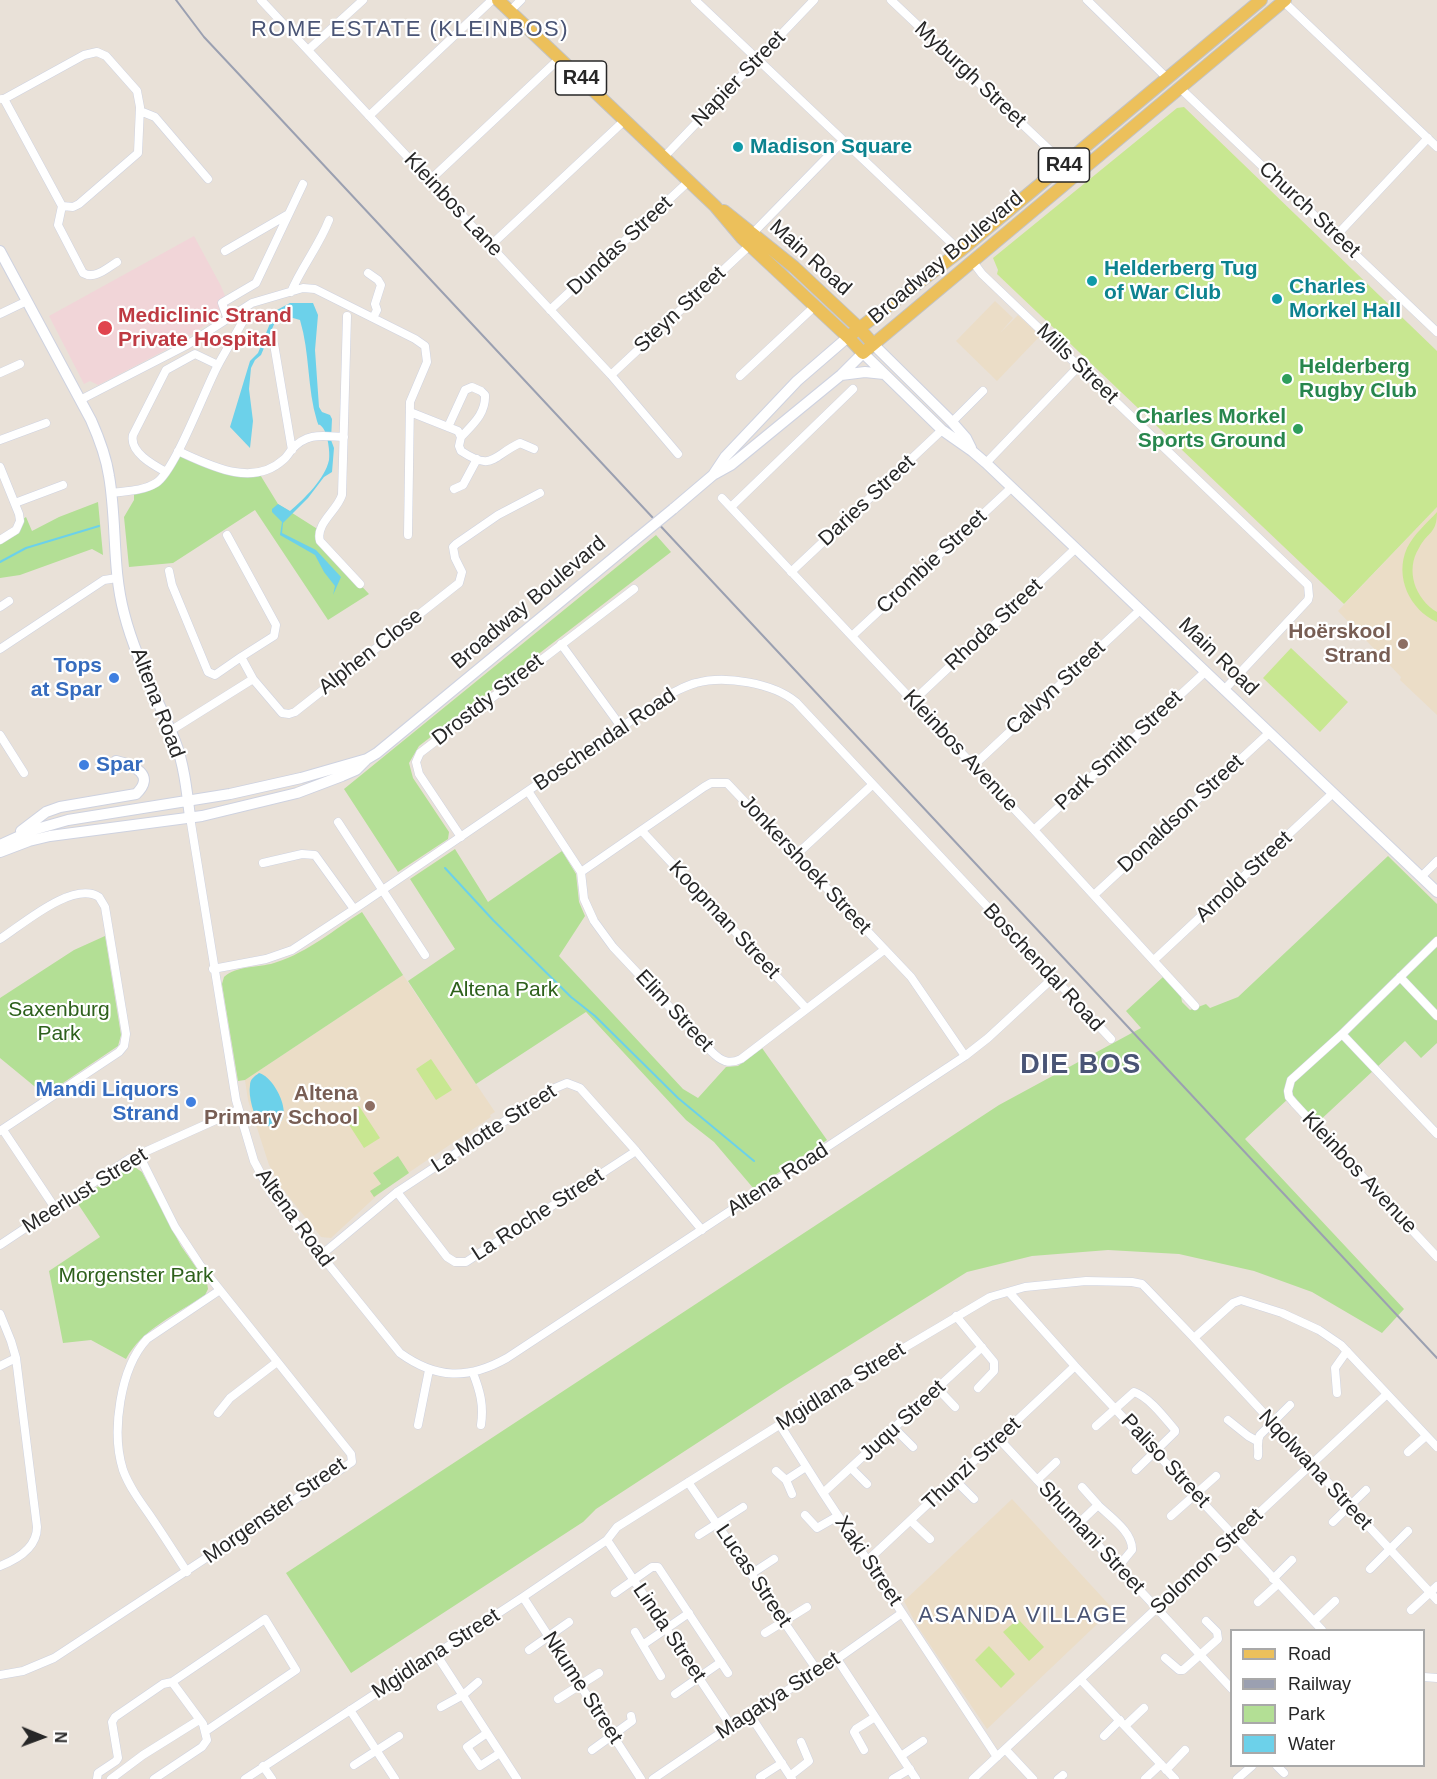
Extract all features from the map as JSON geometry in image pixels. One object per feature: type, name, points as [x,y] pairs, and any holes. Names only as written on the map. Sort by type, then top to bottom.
[{"type":"main road","name":"Main Road","points":[[498,0],[715,206],[749,246],[848,337],[942,430],[986,463],[1437,892]]},
{"type":"main road","name":"Broadway Boulevard","points":[[713,475],[725,457],[797,381],[859,328],[960,251],[1065,165],[1261,0]]},
{"type":"main road","name":"Broadway Boulevard","points":[[0,852],[50,836],[190,817],[307,790],[356,770],[713,475],[731,465],[841,375],[873,344],[1284,1]]},
{"type":"main road","name":"Main Road","points":[[715,206],[730,214],[794,267],[859,328],[952,422],[966,438],[972,451]]},
{"type":"main road","name":"Altena Road","points":[[0,251],[80,400],[103,448],[111,493],[117,578],[123,609],[130,634],[180,758],[190,817]]},
{"type":"main road","points":[[841,375],[865,372],[884,374]]},
{"type":"main road","name":"Broadway Boulevard","points":[[0,845],[11,838],[68,820],[188,802],[301,778],[367,759]]},
{"type":"main road","points":[[11,838],[46,812],[60,807],[136,794],[142,787],[142,774],[135,767],[116,761]]},
{"type":"street","name":"Kleinbos Lane","points":[[261,0],[611,375],[678,454]]},
{"type":"street","points":[[308,51],[363,0]]},
{"type":"street","points":[[369,116],[492,0]]},
{"type":"street","points":[[510,11],[521,0]]},
{"type":"street","points":[[695,0],[960,251]]},
{"type":"street","name":"Napier Street","points":[[664,157],[814,0]]},
{"type":"street","name":"Myburgh Street","points":[[891,0],[1076,175]]},
{"type":"street","points":[[1087,0],[1168,79]]},
{"type":"street","points":[[1284,1],[1437,147]]},
{"type":"street","points":[[62,206],[69,207],[79,204],[135,157],[140,146],[140,103],[136,91],[106,56],[94,52],[84,54],[2,99],[62,206],[58,225],[84,273],[94,276],[117,262]]},
{"type":"street","points":[[430,180],[560,58]]},
{"type":"street","name":"Church Street","points":[[1180,88],[1437,332]]},
{"type":"street","points":[[140,111],[155,117],[208,179]]},
{"type":"street","points":[[490,246],[625,120]]},
{"type":"street","points":[[1336,236],[1428,138]]},
{"type":"street","points":[[753,233],[843,141]]},
{"type":"street","name":"Dundas Street","points":[[550,310],[689,181]]},
{"type":"street","points":[[227,317],[222,303],[256,283],[303,184]]},
{"type":"street","points":[[225,251],[288,214]]},
{"type":"street","points":[[290,292],[301,270],[318,246],[329,220]]},
{"type":"street","name":"Steyn Street","points":[[611,375],[749,246]]},
{"type":"street","name":"Mills Street","points":[[973,262],[982,274],[1305,581],[1310,591],[1308,600],[1224,690]]},
{"type":"street","points":[[368,273],[378,279],[381,285],[375,304],[377,310],[373,318]]},
{"type":"street","points":[[80,400],[187,345],[227,317],[252,303],[312,288],[423,343],[427,349],[425,369],[412,398],[410,412],[408,534]]},
{"type":"street","points":[[0,314],[27,301]]},
{"type":"street","points":[[740,376],[814,306]]},
{"type":"street","points":[[346,316],[341,499],[319,530],[318,537],[360,584]]},
{"type":"street","points":[[111,493],[148,487],[157,483],[166,472],[218,365],[243,321]]},
{"type":"street","points":[[274,344],[292,450]]},
{"type":"street","points":[[166,472],[137,451],[132,442],[134,435],[168,368],[195,354],[218,365]]},
{"type":"street","points":[[0,372],[20,364]]},
{"type":"street","points":[[986,463],[1079,366]]},
{"type":"street","points":[[448,427],[465,390],[472,387],[485,395],[485,405],[477,422],[461,437],[459,446],[461,451],[483,462],[491,461],[520,443],[534,449]]},
{"type":"street","points":[[731,507],[852,389]]},
{"type":"street","points":[[952,422],[983,391]]},
{"type":"street","points":[[410,412],[458,431],[461,437]]},
{"type":"street","points":[[0,440],[46,423]]},
{"type":"street","name":"Daries Street","points":[[791,572],[942,430]]},
{"type":"street","points":[[178,451],[218,468],[240,474],[258,472],[274,466],[284,460],[307,437],[344,437]]},
{"type":"street","points":[[454,489],[463,484],[477,459]]},
{"type":"street","points":[[0,467],[19,514],[19,524],[13,533],[0,540]]},
{"type":"street","points":[[15,503],[63,485]]},
{"type":"street","name":"Crombie Street","points":[[852,636],[1011,488]]},
{"type":"street","name":"Alphen Close","points":[[253,679],[282,713],[295,712],[459,583],[462,572],[453,553],[456,543],[498,515],[540,493]]},
{"type":"street","name":"Kleinbos Avenue","points":[[722,498],[1034,830],[1195,1006]]},
{"type":"street","points":[[169,571],[172,585],[208,672],[215,675],[274,636],[277,629],[227,535]]},
{"type":"street","name":"Rhoda Street","points":[[912,701],[1075,549]]},
{"type":"street","points":[[0,649],[104,580],[117,578]]},
{"type":"street","name":"Drostdy Street","points":[[461,837],[419,774],[416,766],[417,757],[423,750],[634,589]]},
{"type":"street","points":[[0,607],[9,602]]},
{"type":"street","name":"Calvyn Street","points":[[973,766],[1140,610]]},
{"type":"street","points":[[561,644],[622,728]]},
{"type":"street","points":[[170,731],[253,679],[241,657]]},
{"type":"street","name":"Park Smith Street","points":[[1034,830],[1205,672]]},
{"type":"street","name":"Boschendal Road","points":[[213,969],[285,953],[383,890],[670,694],[698,682],[733,681],[771,687],[796,702],[1111,1040]]},
{"type":"street","name":"Donaldson Street","points":[[1094,895],[1269,733]]},
{"type":"street","points":[[0,735],[24,773]]},
{"type":"street","name":"Jonkershoek Street","points":[[581,872],[704,787],[719,782],[727,783],[920,990],[965,1056]]},
{"type":"street","points":[[796,855],[872,785]]},
{"type":"street","name":"Elim Street","points":[[528,791],[581,872],[584,898],[594,921],[613,947],[717,1057],[729,1063],[741,1059],[884,950]]},
{"type":"street","name":"Arnold Street","points":[[1154,960],[1333,793]]},
{"type":"street","name":"Altena Road","points":[[190,817],[213,969],[238,1110],[251,1153],[262,1178],[282,1209],[400,1353],[415,1364],[446,1374],[473,1373],[492,1367],[507,1358],[965,1056],[1053,978]]},
{"type":"street","points":[[338,822],[425,955]]},
{"type":"street","name":"Koopman Street","points":[[642,831],[806,1008]]},
{"type":"street","points":[[264,863],[302,854],[315,855],[354,909]]},
{"type":"street","points":[[1421,877],[1437,861]]},
{"type":"street","points":[[0,939],[65,897],[88,893],[99,897],[105,907],[126,1034],[124,1046],[119,1052],[1,1131],[55,1208]]},
{"type":"street","points":[[1437,940],[1342,1034],[1437,1134]]},
{"type":"street","points":[[1400,977],[1437,1016]]},
{"type":"street","name":"Kleinbos Avenue","points":[[1342,1034],[1291,1080],[1289,1097],[1437,1257]]},
{"type":"street","name":"La Motte Street","points":[[320,1256],[396,1192],[562,1084],[571,1084],[580,1088],[702,1230]]},
{"type":"street","name":"Meerlust Street","points":[[0,1245],[139,1155],[238,1110]]},
{"type":"street","name":"La Roche Street","points":[[396,1192],[447,1257],[455,1262],[463,1263],[636,1151]]},
{"type":"street","name":"Morgenster Street","points":[[0,1675],[23,1671],[54,1658],[351,1463],[351,1454],[200,1266],[175,1227],[139,1155]]},
{"type":"street","name":"Mgidlana Street","points":[[244,1779],[523,1597],[607,1540],[617,1527],[990,1297],[1025,1287],[1086,1281],[1138,1282],[1194,1338]]},
{"type":"street","points":[[187,1572],[130,1487],[123,1469],[120,1449],[120,1403],[130,1366],[140,1346],[220,1290]]},
{"type":"street","name":"Paliso Street","points":[[1009,1292],[1321,1629]]},
{"type":"street","points":[[1194,1338],[1233,1303],[1245,1300],[1282,1313],[1333,1338],[1437,1447]]},
{"type":"street","points":[[0,1314],[16,1358],[37,1535],[27,1550],[0,1566]]},
{"type":"street","points":[[956,1316],[994,1362],[994,1371],[978,1388]]},
{"type":"street","name":"Nqolwana Street","points":[[1194,1338],[1437,1600]]},
{"type":"street","name":"Juqu Street","points":[[823,1493],[982,1347]]},
{"type":"street","points":[[1337,1393],[1335,1368],[1347,1352]]},
{"type":"street","points":[[0,1366],[16,1358]]},
{"type":"street","points":[[218,1413],[230,1398],[277,1362]]},
{"type":"street","name":"Thunzi Street","points":[[868,1560],[1076,1366]]},
{"type":"street","points":[[418,1425],[429,1370]]},
{"type":"street","points":[[473,1373],[481,1395],[483,1413],[481,1425]]},
{"type":"street","points":[[938,1389],[955,1407]]},
{"type":"street","points":[[1096,1426],[1132,1392],[1136,1391],[1160,1413],[1175,1432],[1136,1470]]},
{"type":"street","name":"Solomon Street","points":[[973,1779],[1387,1394]]},
{"type":"street","points":[[1257,1441],[1260,1435],[1290,1406]]},
{"type":"street","points":[[1228,1420],[1257,1441],[1258,1456]]},
{"type":"street","name":"Xaki Street","points":[[780,1425],[997,1757]]},
{"type":"street","points":[[895,1429],[913,1447]]},
{"type":"street","points":[[1408,1452],[1426,1436]]},
{"type":"street","name":"Shumani Street","points":[[999,1439],[1230,1687]]},
{"type":"street","points":[[1037,1480],[1056,1462]]},
{"type":"street","points":[[786,1480],[806,1467]]},
{"type":"street","points":[[852,1468],[867,1484]]},
{"type":"street","points":[[776,1471],[786,1480],[792,1494]]},
{"type":"street","points":[[1172,1516],[1216,1476]]},
{"type":"street","points":[[955,1480],[974,1499]]},
{"type":"street","name":"Lucas Street","points":[[688,1482],[817,1670]]},
{"type":"street","points":[[1082,1487],[1132,1542],[1131,1554],[1118,1567]]},
{"type":"street","points":[[1333,1522],[1366,1490]]},
{"type":"street","points":[[1077,1525],[1098,1505]]},
{"type":"street","points":[[699,1535],[743,1507]]},
{"type":"street","points":[[805,1515],[817,1528],[838,1516]]},
{"type":"street","points":[[911,1521],[930,1539]]},
{"type":"street","points":[[1370,1569],[1408,1531]]},
{"type":"street","name":"Linda Street","points":[[607,1540],[731,1726]]},
{"type":"street","points":[[751,1574],[774,1559]]},
{"type":"street","points":[[1258,1602],[1292,1560]]},
{"type":"street","points":[[615,1593],[652,1567],[658,1567],[728,1673]]},
{"type":"street","points":[[1411,1610],[1437,1586]]},
{"type":"street","name":"Nkume Street","points":[[523,1597],[641,1779]]},
{"type":"street","points":[[1314,1622],[1335,1601]]},
{"type":"street","points":[[765,1633],[807,1607]]},
{"type":"street","points":[[644,1644],[689,1613]]},
{"type":"street","name":"Magatya Street","points":[[653,1779],[666,1775],[731,1726],[837,1659],[902,1613]]},
{"type":"street","points":[[98,1779],[98,1773],[118,1758],[112,1722],[115,1717],[163,1683],[172,1682],[265,1619],[296,1670],[206,1731]]},
{"type":"street","points":[[1165,1658],[1181,1670],[1185,1669],[1219,1637],[1206,1621]]},
{"type":"street","points":[[529,1650],[569,1622]]},
{"type":"street","points":[[635,1632],[661,1676]]},
{"type":"street","points":[[436,1654],[517,1779]]},
{"type":"street","points":[[837,1659],[916,1779]]},
{"type":"street","points":[[675,1694],[721,1662]]},
{"type":"street","points":[[558,1699],[599,1673]]},
{"type":"street","points":[[1081,1680],[1175,1779]]},
{"type":"street","points":[[154,1779],[202,1747],[207,1740],[206,1731],[200,1720],[172,1682]]},
{"type":"street","points":[[441,1707],[463,1695],[478,1682]]},
{"type":"street","points":[[1104,1736],[1144,1708]]},
{"type":"street","points":[[350,1710],[395,1779]]},
{"type":"street","points":[[750,1715],[791,1777],[809,1761],[801,1742]]},
{"type":"street","points":[[592,1750],[632,1721],[631,1716]]},
{"type":"street","points":[[864,1750],[854,1732],[875,1717]]},
{"type":"street","points":[[111,1779],[143,1755],[200,1720]]},
{"type":"street","points":[[488,1733],[467,1747],[480,1766],[500,1753]]},
{"type":"street","points":[[354,1765],[399,1736]]},
{"type":"street","points":[[901,1756],[923,1741]]},
{"type":"street","points":[[1006,1750],[1034,1779]]},
{"type":"street","points":[[1145,1779],[1185,1750]]},
{"type":"street","points":[[761,1779],[760,1777],[782,1763]]},
{"type":"street","points":[[263,1766],[272,1779]]},
{"type":"street","points":[[1237,1779],[1251,1767]]},
{"type":"street","points":[[1278,1767],[1284,1773]]},
{"type":"street","points":[[893,1779],[910,1769]]},
{"type":"shaded area","points":[[194,236],[230,308],[179,343],[112,378],[98,385],[90,381],[84,384],[49,316]]},
{"type":"shaded area","points":[[995,301],[1013,318],[1000,333],[1018,315],[1040,336],[997,381],[956,341]]},
{"type":"shaded area","name":"Hoërskool Strand","points":[[1437,507],[1437,715],[1400,680],[1401,677],[1338,611]]},
{"type":"shaded area","name":"Altena Primary School","points":[[403,975],[495,1112],[490,1115],[491,1117],[383,1190],[331,1238],[321,1237],[281,1187],[269,1165],[248,1100],[245,1080]]},
{"type":"shaded area","points":[[1012,1499],[1113,1609],[987,1729],[916,1624],[904,1601]]},
{"type":"green space","name":"Charles Morkel Sports Ground","points":[[1184,107],[1437,351],[1437,507],[1344,604],[997,274],[998,270],[993,258],[1177,108]]},
{"type":"green space","points":[[178,451],[227,471],[259,473],[278,504],[319,530],[319,541],[369,594],[328,620],[255,510],[173,563],[129,567],[124,517],[134,500],[134,491],[157,483]]},
{"type":"green space","points":[[98,502],[103,555],[92,549],[20,575],[0,578],[0,544],[19,533],[23,519],[26,517],[32,531],[59,517]]},
{"type":"green space","points":[[1437,512],[1434,529],[1422,542],[1415,557],[1413,574],[1414,583],[1423,600],[1437,612],[1437,622],[1427,617],[1412,601],[1402,570],[1403,559],[1410,543]]},
{"type":"green space","points":[[656,535],[671,552],[419,746],[409,763],[413,778],[449,832],[448,839],[398,872],[344,789]]},
{"type":"green space","points":[[1291,648],[1348,702],[1320,732],[1263,678]]},
{"type":"green space","name":"Altena Park","points":[[455,849],[488,902],[562,851],[576,874],[579,902],[585,916],[559,956],[683,1089],[698,1098],[726,1067],[738,1066],[762,1048],[827,1140],[754,1189],[714,1142],[686,1120],[586,1012],[476,1084],[408,981],[455,949],[410,879]]},
{"type":"green space","points":[[1388,856],[1437,904],[1437,1043],[1421,1058],[1405,1041],[1315,1125],[1289,1098],[1245,1139],[1404,1309],[1382,1333],[1312,1292],[1254,1271],[1179,1254],[1108,1250],[1032,1256],[967,1272],[783,1387],[596,1509],[583,1522],[351,1673],[286,1573],[999,1105],[1141,1028],[1126,1011],[1163,977],[1181,996],[1182,1002],[1190,1010],[1206,1004],[1210,1008],[1238,997]]},
{"type":"green space","points":[[362,912],[403,975],[245,1080],[238,1081],[222,984],[224,977],[235,970],[271,964],[288,958]]},
{"type":"green space","name":"Saxenburg Park","points":[[105,936],[121,1035],[118,1046],[45,1095],[0,1058],[0,998],[74,950]]},
{"type":"green space","points":[[431,1059],[452,1090],[436,1100],[416,1069]]},
{"type":"green space","points":[[359,1106],[380,1138],[364,1148],[344,1117]]},
{"type":"green space","points":[[398,1156],[409,1173],[374,1197],[370,1191],[381,1184],[373,1173]]},
{"type":"green space","name":"Morgenster Park","points":[[133,1166],[142,1172],[181,1246],[207,1283],[208,1289],[205,1295],[141,1339],[126,1359],[91,1340],[63,1343],[49,1271],[100,1237],[76,1201],[127,1167]]},
{"type":"green space","points":[[1018,1619],[1044,1647],[1029,1661],[1003,1632]]},
{"type":"green space","points":[[989,1646],[1015,1674],[1001,1688],[975,1660]]},
{"type":"water","points":[[290,303],[313,303],[318,315],[315,350],[319,407],[332,419],[331,440],[334,448],[332,472],[324,477],[308,498],[283,523],[282,533],[316,550],[341,577],[333,595],[335,586],[315,555],[280,535],[282,522],[272,512],[278,504],[290,511],[296,506],[319,481],[329,460],[326,435],[318,424],[314,409],[300,320],[293,318],[275,322],[261,355],[251,368],[249,389],[253,421],[250,448],[230,427],[250,361],[258,353],[275,311]]},
{"type":"water","points":[[259,1073],[273,1084],[283,1104],[284,1114],[281,1122],[273,1126],[260,1125],[252,1106],[250,1083]]},
{"type":"waterway","points":[[0,562],[26,548],[99,526]]},
{"type":"waterway","points":[[445,868],[493,920],[571,997],[595,1016],[678,1098],[754,1161]]},
{"type":"railway","points":[[176,0],[204,37],[1437,1358]]},
{"type":"place","name":"Madison Square","points":[[738,147]]},
{"type":"place","name":"Helderberg Tug of War Club","points":[[1092,281]]},
{"type":"place","name":"Charles Morkel Hall","points":[[1277,299]]},
{"type":"place","name":"Mediclinic Strand Private Hospital","points":[[105,328]]},
{"type":"place","name":"Helderberg Rugby Club","points":[[1287,379]]},
{"type":"place","name":"Charles Morkel Sports Ground","points":[[1298,429]]},
{"type":"place","name":"Hoërskool Strand","points":[[1403,644]]},
{"type":"place","name":"Tops at Spar","points":[[114,678]]},
{"type":"place","name":"Spar","points":[[84,765]]},
{"type":"place","name":"Mandi Liquors Strand","points":[[191,1102]]},
{"type":"place","name":"Altena Primary School","points":[[370,1106]]},
{"type":"district","name":"ROME ESTATE (KLEINBOS)","points":[[410,30]]},
{"type":"district","name":"DIE BOS","points":[[1081,1066]]},
{"type":"district","name":"ASANDA VILLAGE","points":[[1023,1616]]}]
